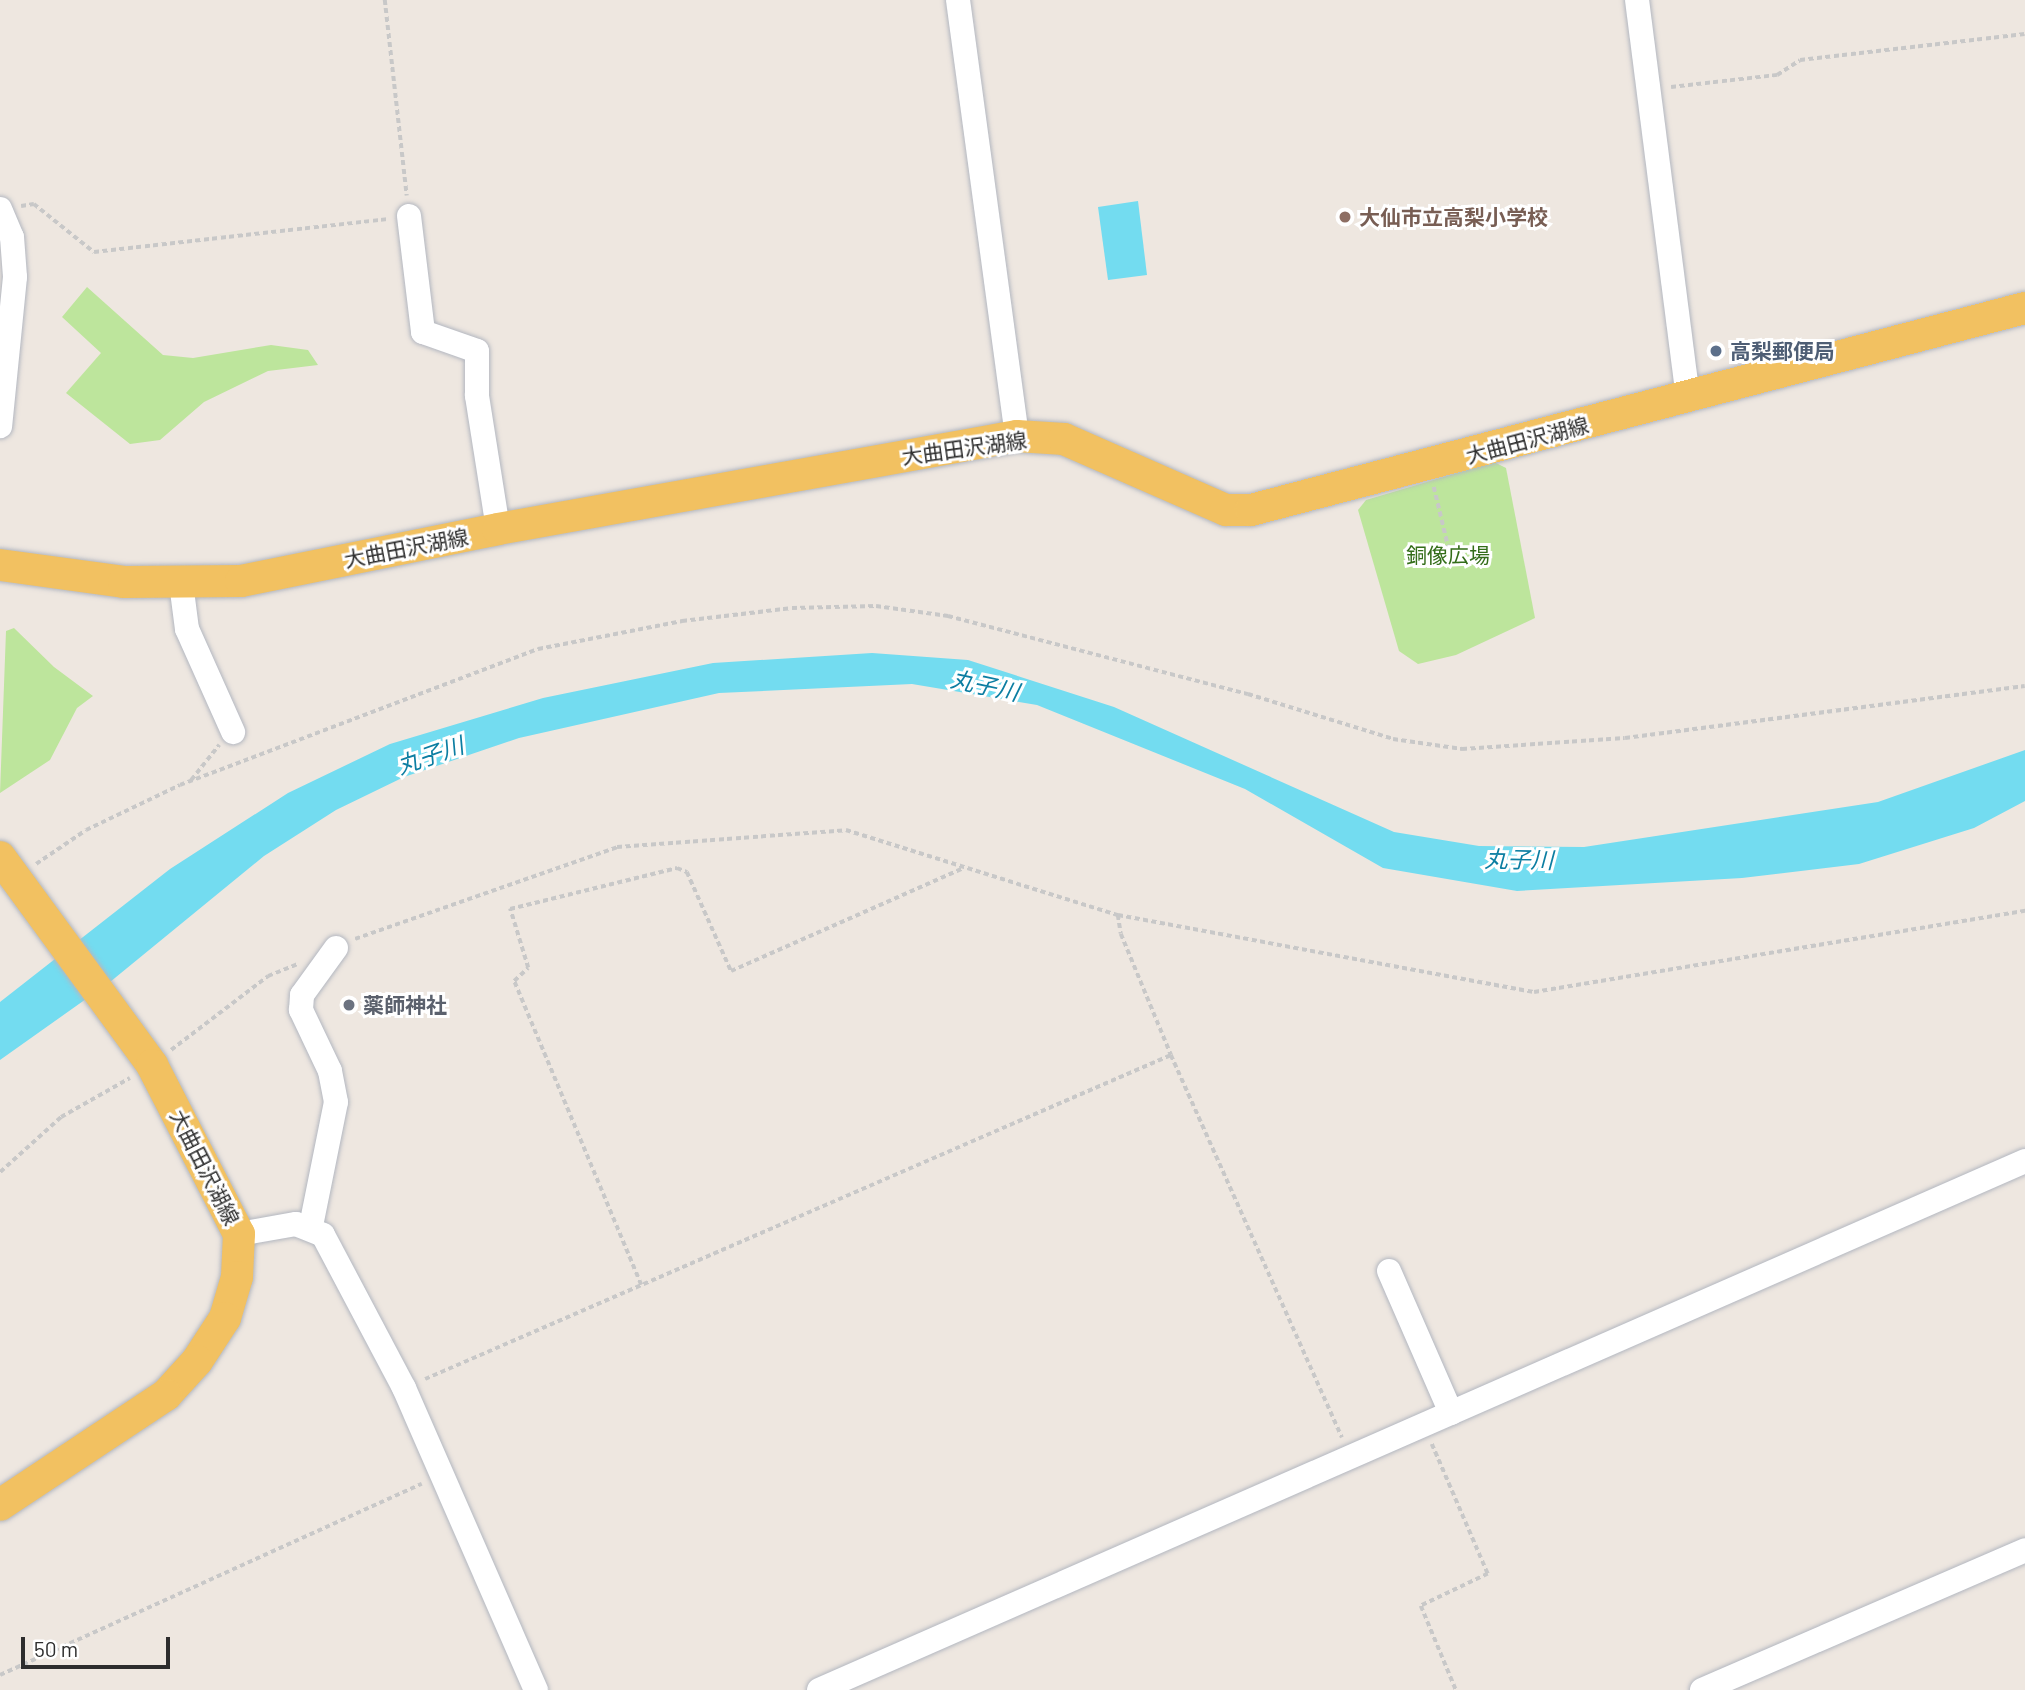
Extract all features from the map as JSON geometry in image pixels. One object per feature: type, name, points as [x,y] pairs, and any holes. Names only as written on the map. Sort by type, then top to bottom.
[{"type":"main road","name":"大曲田沢湖線","points":[[0,565],[124,582],[240,581],[498,529],[1017,436],[1064,439],[1226,510],[1251,510],[1429,466],[2025,307]]},
{"type":"main road","name":"大曲田沢湖線","points":[[0,1504],[166,1395],[197,1361],[225,1318],[237,1277],[239,1234],[152,1065],[4,876]]},
{"type":"street","points":[[958,0],[1017,436]]},
{"type":"street","points":[[1637,0],[1688,397]]},
{"type":"street","points":[[0,209],[12,237],[15,277],[0,426]]},
{"type":"street","points":[[409,216],[424,332],[477,351],[477,396],[498,529]]},
{"type":"street","points":[[181,583],[187,629],[233,732]]},
{"type":"street","points":[[311,1226],[336,1102],[330,1071],[301,1010],[302,995],[336,948]]},
{"type":"street","points":[[819,1690],[2025,1161]]},
{"type":"street","points":[[239,1234],[311,1226],[323,1235],[404,1388],[536,1690]]},
{"type":"street","points":[[1389,1271],[1451,1413]]},
{"type":"street","points":[[1702,1690],[2025,1550]]},
{"type":"path","points":[[0,209],[34,204],[94,252],[409,216],[385,0]]},
{"type":"path","points":[[1648,89],[1777,75],[1800,60],[2025,34]]},
{"type":"path","points":[[1429,466],[1453,567]]},
{"type":"path","points":[[4,876],[86,830],[191,780],[538,649],[682,621],[792,608],[876,606],[947,616],[1248,694],[1393,739],[1462,749],[1625,738],[2025,686]]},
{"type":"path","points":[[191,780],[233,732]]},
{"type":"path","points":[[0,1172],[61,1117],[152,1065],[268,976],[376,930],[617,847],[846,830],[1118,915],[1534,992],[2025,911]]},
{"type":"path","points":[[641,1285],[514,981],[528,968],[510,909],[677,868],[687,872],[731,971],[965,867]]},
{"type":"path","points":[[1118,915],[1121,934],[1171,1055],[1352,1458]]},
{"type":"path","points":[[404,1388],[1171,1055]]},
{"type":"path","points":[[1424,1426],[1488,1574],[1421,1606],[1456,1690]]},
{"type":"path","points":[[0,1675],[444,1475]]},
{"type":"green space","points":[[87,287],[163,355],[193,358],[271,345],[308,350],[318,365],[268,371],[204,402],[160,440],[130,444],[66,393],[101,353],[62,317]]},
{"type":"green space","name":"銅像広場","points":[[1494,462],[1506,468],[1535,618],[1456,655],[1418,664],[1399,651],[1358,510],[1366,500]]},
{"type":"green space","points":[[14,628],[54,667],[93,696],[77,708],[50,760],[0,793],[6,631]]},
{"type":"water","points":[[1138,201],[1147,275],[1108,280],[1098,207]]},
{"type":"water","name":"丸子川","points":[[872,653],[968,660],[1114,707],[1394,832],[1479,846],[1584,847],[1878,802],[2025,750],[2025,801],[1974,828],[1859,864],[1742,878],[1517,891],[1383,868],[1245,789],[1037,705],[912,684],[719,693],[519,738],[404,777],[336,810],[264,856],[110,982],[0,1060],[0,1002],[170,869],[288,793],[390,744],[543,698],[713,663]]},
{"type":"place","name":"大仙市立高梨小学校","points":[[1345,217]]},
{"type":"place","name":"高梨郵便局","points":[[1716,351]]},
{"type":"place","name":"薬師神社","points":[[349,1005]]}]
